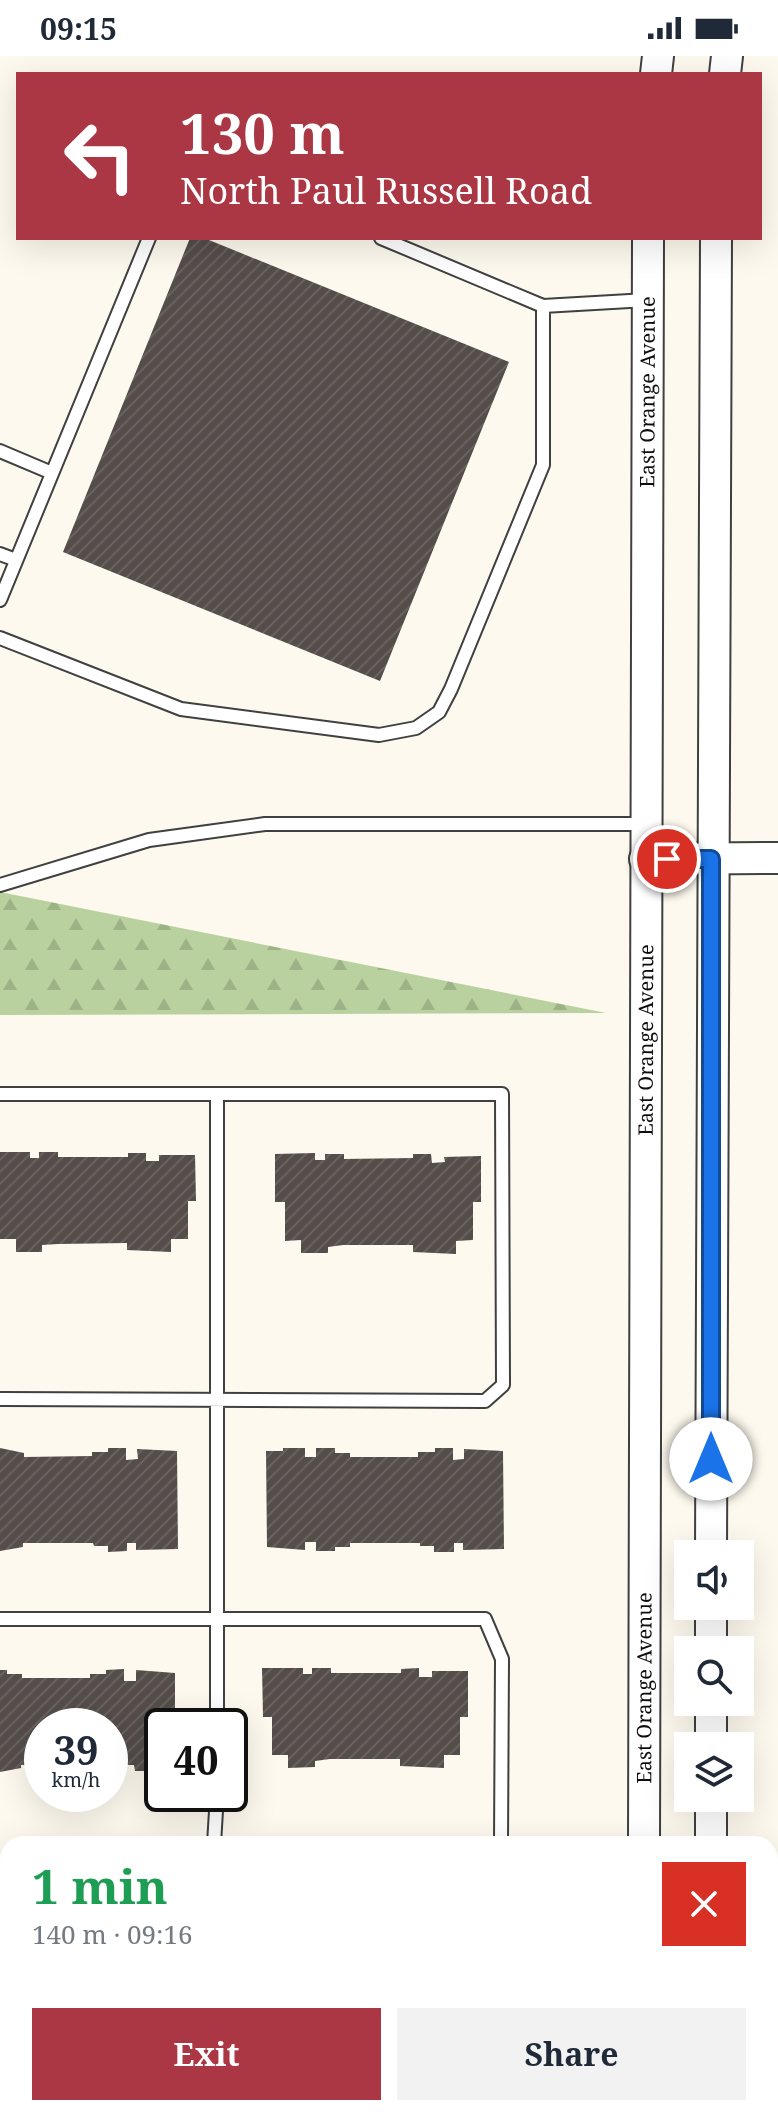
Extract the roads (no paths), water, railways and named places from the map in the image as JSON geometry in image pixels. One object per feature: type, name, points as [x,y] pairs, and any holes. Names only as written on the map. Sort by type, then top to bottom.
[{"type":"street","name":"East Orange Avenue","points":[[644,1836],[648,240]]},
{"type":"street","points":[[711,1540],[711,859],[716,240]]},
{"type":"street","points":[[645,859],[778,858]]},
{"type":"street","points":[[711,1812],[711,1836]]},
{"type":"lane","points":[[0,600],[148,240]]},
{"type":"lane","points":[[386,240],[543,306],[647,300]]},
{"type":"lane","points":[[0,638],[181,709],[379,735],[416,728],[439,712],[451,689],[543,465],[543,306]]},
{"type":"lane","points":[[0,451],[52,473]]},
{"type":"lane","points":[[0,554],[16,560]]},
{"type":"lane","points":[[0,885],[149,840],[265,824],[645,824]]},
{"type":"lane","points":[[0,1094],[502,1094],[503,1385],[485,1401],[0,1399]]},
{"type":"lane","points":[[217,1094],[217,1708]]},
{"type":"lane","points":[[0,1619],[485,1619],[502,1659],[501,1836]]},
{"type":"lane","points":[[214,1836],[216,1812]]}]
